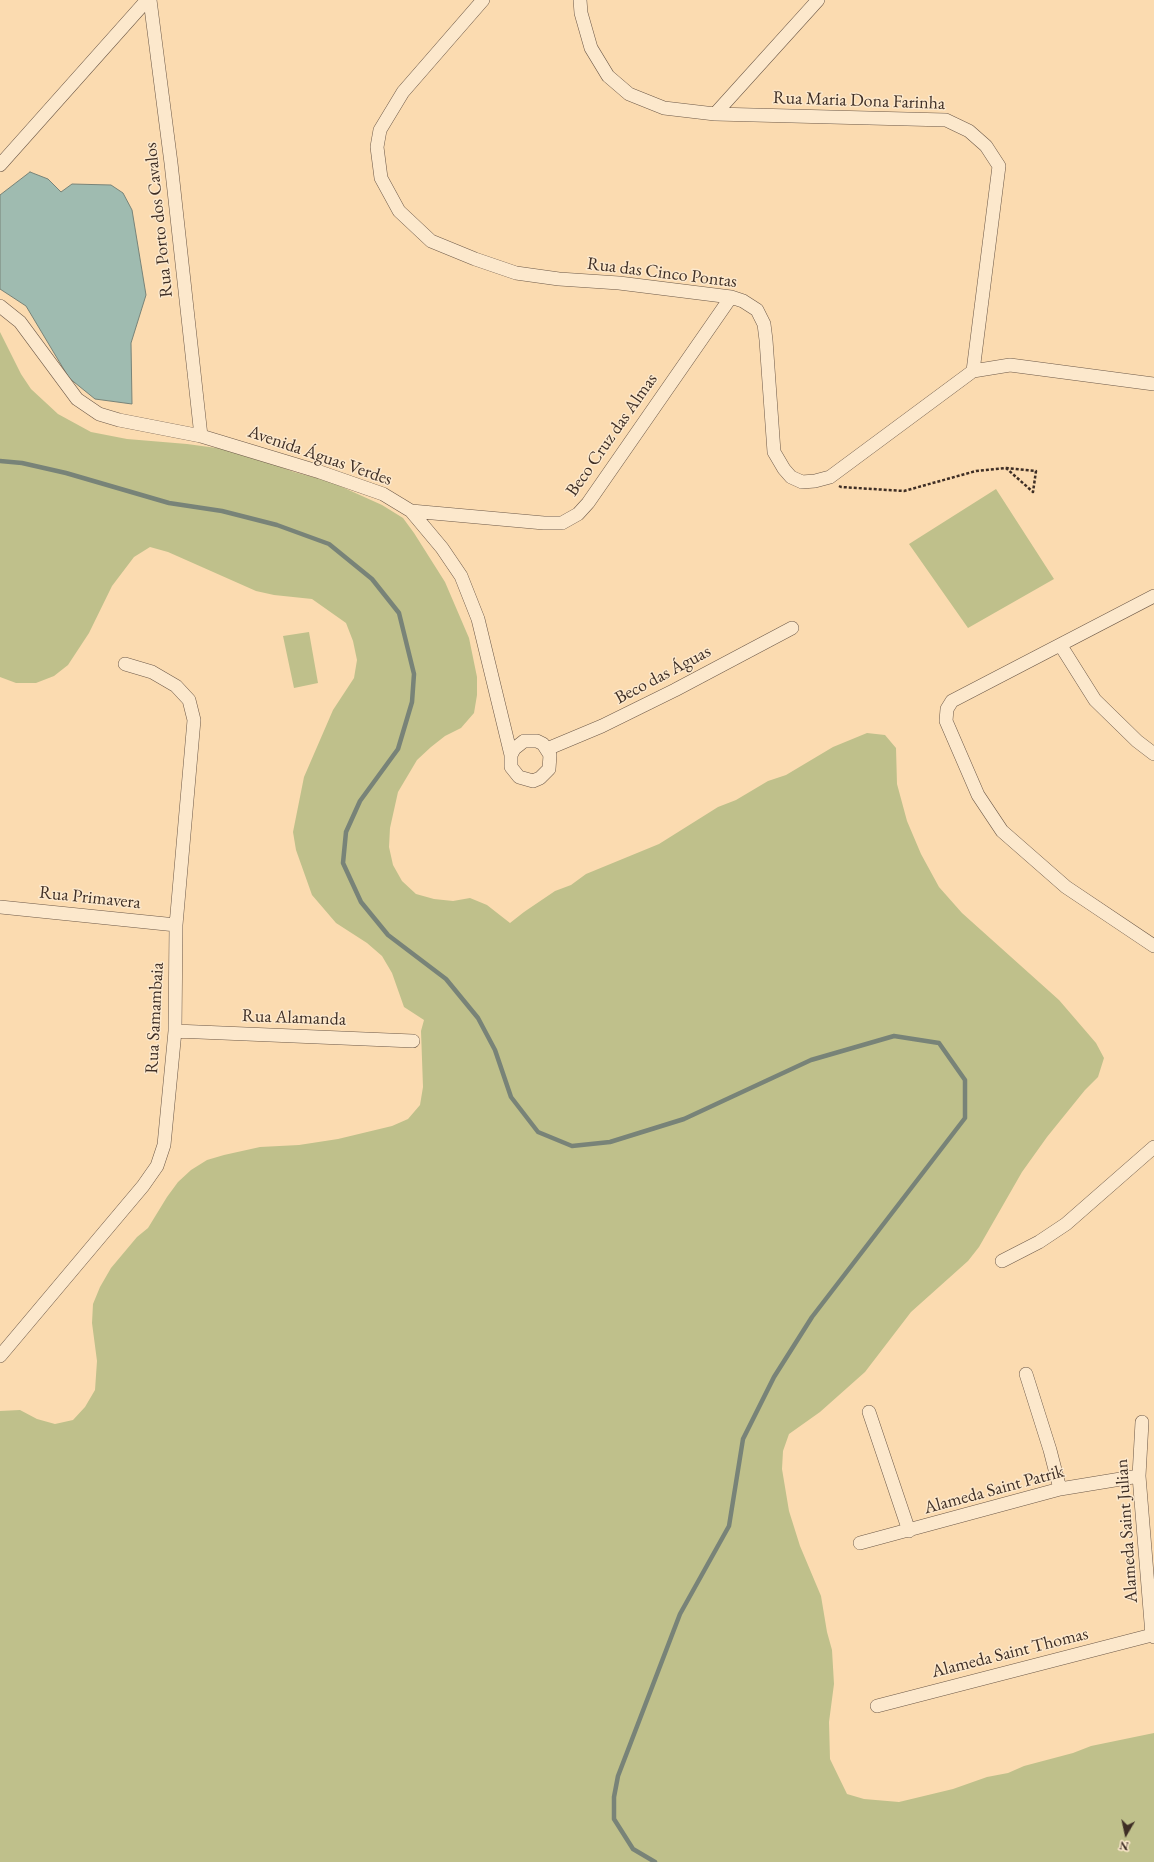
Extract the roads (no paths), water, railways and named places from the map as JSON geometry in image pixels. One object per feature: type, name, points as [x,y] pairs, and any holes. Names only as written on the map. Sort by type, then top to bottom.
[{"type":"street","points":[[0,165],[147,0]]},
{"type":"street","name":"Rua Porto dos Cavalos","points":[[150,0],[171,162],[201,436]]},
{"type":"street","name":"Rua das Cinco Pontas","points":[[483,0],[403,92],[380,130],[377,147],[381,178],[399,211],[431,241],[475,259],[516,273],[559,279],[619,283],[730,296],[743,301],[757,310],[764,324],[774,452],[784,469],[791,477],[802,482],[830,478],[973,371],[1010,365],[1154,384]]},
{"type":"street","name":"Rua Maria Dona Farinha","points":[[580,0],[581,13],[591,48],[608,76],[629,94],[664,108],[715,114],[946,120],[969,131],[986,146],[999,166],[973,371]]},
{"type":"street","points":[[715,114],[818,0]]},
{"type":"street","name":"Beco Cruz das Almas","points":[[411,511],[544,523],[562,522],[578,514],[588,503],[730,296]]},
{"type":"street","name":"Avenida Águas Verdes","points":[[0,306],[20,322],[77,399],[99,414],[119,420],[201,436],[320,472],[383,494],[411,511],[442,548],[461,576],[478,619],[511,754],[511,767],[519,778],[533,781],[540,778],[549,769],[551,762],[547,748]]},
{"type":"street","points":[[1154,596],[1061,646],[952,701],[947,709],[946,721],[978,795],[1002,831],[1066,887],[1154,946]]},
{"type":"street","name":"Beco das Águas","points":[[547,748],[616,720],[792,628]]},
{"type":"street","points":[[1061,646],[1095,700],[1137,741],[1154,754]]},
{"type":"street","name":"Rua Samambaia","points":[[0,1356],[143,1186],[157,1166],[164,1145],[174,1031],[176,925],[194,720],[189,700],[176,686],[152,672],[125,664]]},
{"type":"street","points":[[511,754],[514,749],[524,741],[537,741],[547,748]]},
{"type":"street","name":"Rua Primavera","points":[[0,907],[176,925]]},
{"type":"street","name":"Rua Alamanda","points":[[174,1031],[413,1041]]},
{"type":"street","points":[[1002,1261],[1039,1242],[1066,1224],[1154,1147]]},
{"type":"street","points":[[1026,1374],[1050,1450],[1060,1489]]},
{"type":"street","points":[[869,1412],[910,1531]]},
{"type":"street","name":"Alameda Saint Julian","points":[[1142,1422],[1139,1476],[1153,1636]]},
{"type":"street","name":"Alameda Saint Patrik","points":[[860,1544],[1060,1489],[1139,1476]]},
{"type":"street","name":"Alameda Saint Thomas","points":[[877,1706],[1153,1636]]},
{"type":"waterway","points":[[0,461],[22,463],[66,473],[169,503],[222,511],[277,525],[329,544],[372,579],[399,613],[414,674],[412,702],[398,749],[360,801],[346,832],[343,863],[361,902],[388,935],[446,979],[478,1018],[495,1050],[511,1097],[538,1132],[572,1146],[610,1142],[684,1119],[811,1060],[894,1036],[939,1043],[965,1080],[965,1118],[812,1317],[774,1377],[743,1439],[729,1526],[680,1614],[618,1776],[614,1797],[614,1819],[633,1849],[655,1862]]}]
